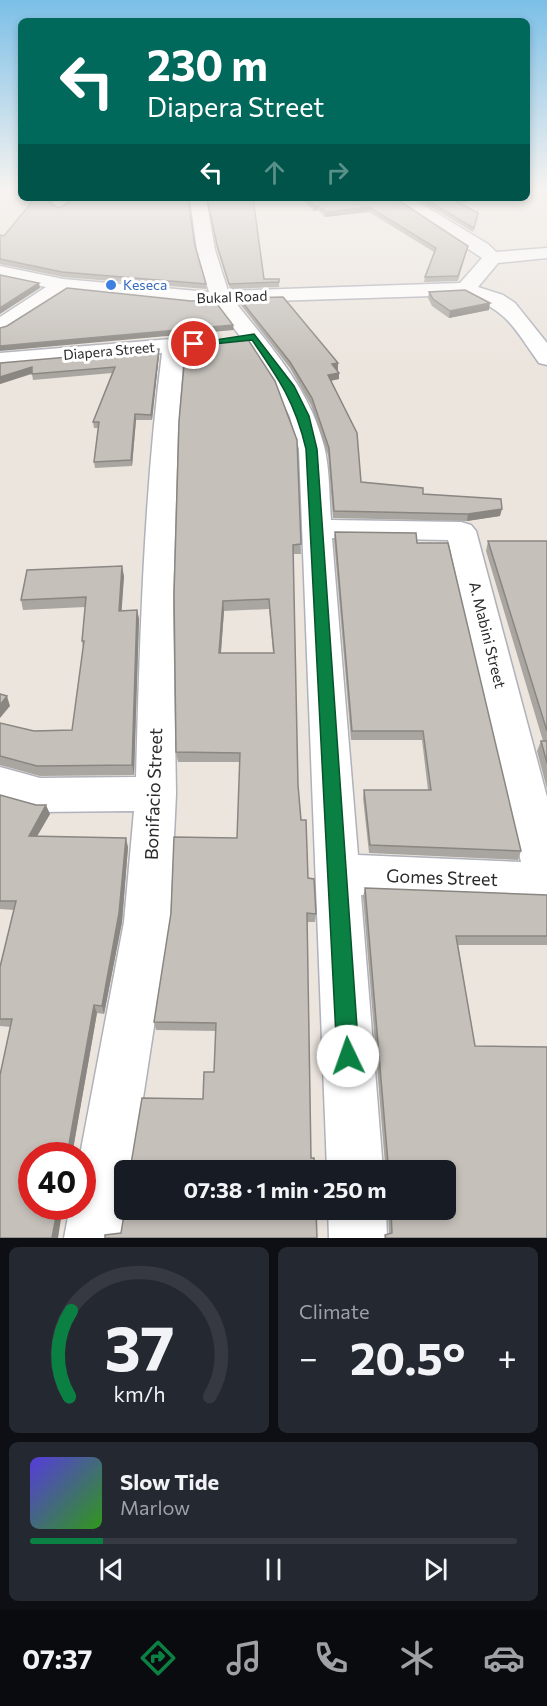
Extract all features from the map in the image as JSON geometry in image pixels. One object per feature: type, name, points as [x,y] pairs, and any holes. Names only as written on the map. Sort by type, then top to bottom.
[{"type":"street","points":[[206,247],[235,339],[289,386],[304,416],[312,449],[354,1160]]},
{"type":"street","points":[[478,247],[492,258],[547,253]]},
{"type":"street","points":[[466,289],[492,258]]},
{"type":"street","name":"Bukal Road","points":[[0,272],[63,285],[164,297],[222,298],[466,289],[496,298],[508,307],[547,358]]},
{"type":"street","points":[[0,326],[63,285]]},
{"type":"street","name":"Diapera Street","points":[[0,360],[235,339]]},
{"type":"street","name":"Bonifacio Street","points":[[93,1238],[147,922],[156,794],[158,581],[165,430],[174,346]]},
{"type":"street","name":"A. Mabini Street","points":[[317,529],[461,531],[547,881]]},
{"type":"street","points":[[0,784],[40,795],[156,794]]},
{"type":"street","name":"Gomes Street","points":[[338,874],[547,881]]},
{"type":"street","points":[[357,1220],[358,1238]]},
{"type":"building","points":[[0,247],[195,247],[206,284],[62,272],[0,259]]},
{"type":"building","points":[[218,247],[260,247],[264,279],[279,279],[279,282],[229,284]]},
{"type":"building","points":[[434,247],[468,247],[458,276],[425,277],[436,248]]},
{"type":"building","points":[[0,275],[39,283],[0,308]]},
{"type":"building","points":[[67,288],[191,301],[214,300],[233,325],[0,346],[0,328],[7,326]]},
{"type":"building","points":[[465,290],[490,303],[450,311],[433,299],[429,292]]},
{"type":"building","points":[[283,297],[338,363],[332,364],[339,373],[328,375],[357,433],[361,482],[423,488],[423,494],[501,499],[502,509],[468,514],[334,511],[329,448],[312,398],[290,362],[239,298]]},
{"type":"building","points":[[247,338],[275,381],[297,440],[301,544],[293,545],[298,785],[301,820],[306,820],[308,878],[314,879],[316,914],[307,913],[311,1158],[314,1160],[132,1160],[142,1098],[203,1099],[204,1072],[214,1072],[216,1023],[154,1022],[171,913],[174,837],[237,838],[240,753],[176,752],[174,594],[179,421],[186,343]],"holes":[[[269,599],[274,653],[219,653],[223,601]]]},
{"type":"building","points":[[159,349],[151,415],[135,414],[131,460],[94,462],[99,422],[93,422],[115,367],[32,374],[32,367],[0,377],[0,363]]},
{"type":"building","points":[[335,532],[416,533],[417,543],[448,543],[521,851],[370,845],[364,790],[431,790],[423,731],[352,731]]},
{"type":"building","points":[[488,541],[547,541],[547,731]]},
{"type":"building","points":[[122,566],[119,611],[137,610],[132,765],[37,766],[0,756],[0,723],[34,731],[72,730],[84,641],[82,641],[86,597],[21,600],[27,570]]},
{"type":"building","points":[[0,694],[7,696],[0,705]]},
{"type":"building","points":[[541,741],[547,741],[547,763]]},
{"type":"building","points":[[0,795],[36,805],[46,805],[29,836],[126,838],[119,913],[102,1006],[94,1005],[69,1142],[18,1142],[18,1220],[55,1220],[52,1238],[0,1238],[0,1075],[12,1019],[0,1019],[0,967],[16,901],[0,901]]},
{"type":"building","points":[[365,888],[547,895],[547,936],[456,936],[475,1046],[547,1047],[547,1238],[386,1238],[385,1235],[392,1233],[391,1220],[456,1220],[456,1160],[388,1160]]},
{"type":"building","points":[[123,1220],[316,1220],[317,1238],[105,1238],[105,1235],[121,1233]]},
{"type":"place","name":"Keseca","points":[[111,285]]},
{"type":"route","points":[[194,344],[254,337],[289,386],[304,416],[312,449],[348,1056]]}]
